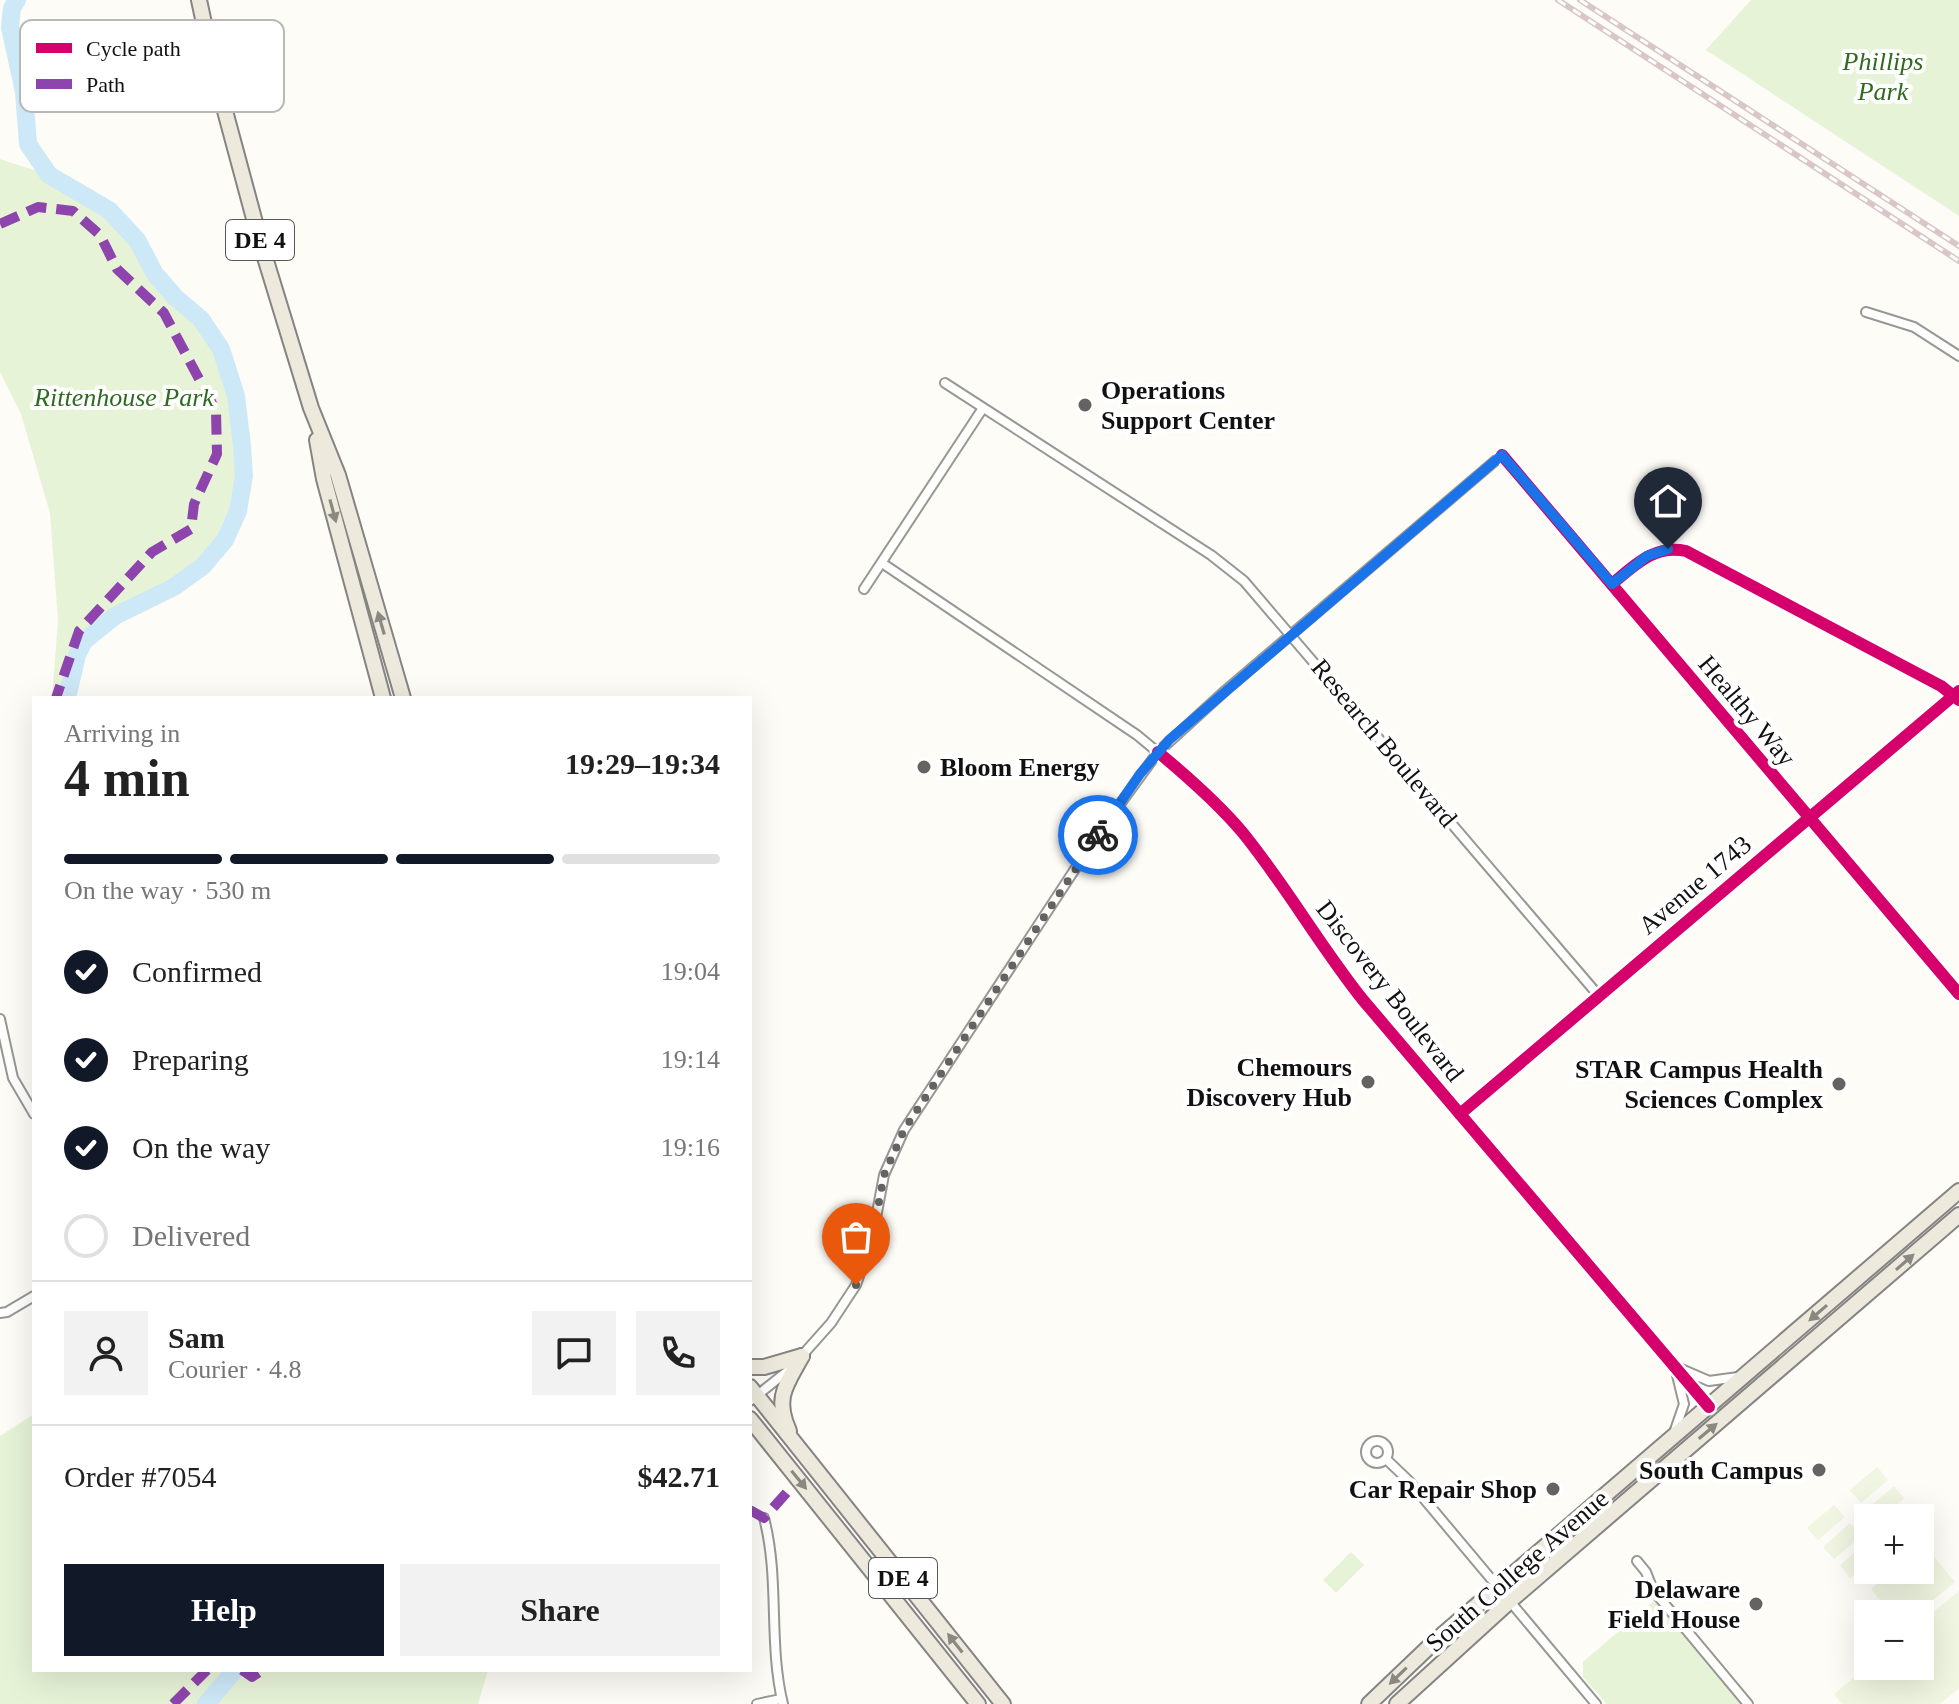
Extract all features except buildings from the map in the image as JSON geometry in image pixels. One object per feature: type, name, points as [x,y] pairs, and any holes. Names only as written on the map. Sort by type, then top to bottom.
[{"type":"main road","name":"DE 4","points":[[199,0],[203,20]]},
{"type":"main road","name":"DE 4","points":[[225,112],[311,408],[338,475],[402,696]]},
{"type":"main road","name":"DE 4","points":[[311,408],[324,479],[382,696]]},
{"type":"main road","points":[[1955,1195],[1956,1224]]},
{"type":"main road","name":"South College Avenue","points":[[1369,1704],[1434,1642],[1955,1195]]},
{"type":"main road","name":"South College Avenue","points":[[1397,1704],[1510,1601],[1956,1224]]},
{"type":"main road","points":[[752,1367],[764,1367],[802,1356]]},
{"type":"main road","points":[[801,1453],[787,1427],[781,1398],[802,1356]]},
{"type":"main road","name":"DE 4","points":[[752,1394],[1003,1704]]},
{"type":"main road","name":"DE 4","points":[[752,1422],[978,1704]]},
{"type":"street","points":[[1866,312],[1914,327],[1959,356]]},
{"type":"street","name":"Research Boulevard","points":[[945,383],[1225,566],[1259,595],[1599,996]]},
{"type":"street","points":[[864,589],[983,408]]},
{"type":"street","name":"Healthy Way","points":[[1292,634],[1502,455],[1959,994]]},
{"type":"street","points":[[1612,584],[1657,551],[1686,551],[1957,695]]},
{"type":"street","name":"Discovery Boulevard","points":[[882,563],[1137,735],[1226,814],[1344,976],[1709,1407]]},
{"type":"street","points":[[752,1394],[802,1356],[831,1323],[856,1285],[873,1234],[884,1175],[904,1130],[1096,837],[1158,752],[1292,634]]},
{"type":"street","name":"Avenue 1743","points":[[1460,1114],[1957,695]]},
{"type":"street","points":[[0,1019],[13,1078],[32,1111]]},
{"type":"street","points":[[0,1313],[32,1297]]},
{"type":"street","name":"Discovery Boulevard","points":[[1674,1366],[1709,1381],[1746,1374]]},
{"type":"street","name":"Discovery Boulevard","points":[[1668,1442],[1680,1422],[1684,1404],[1674,1366]]},
{"type":"street","points":[[1386,1459],[1409,1481],[1596,1704]]},
{"type":"street","points":[[757,1704],[782,1702],[775,1646],[770,1550],[764,1518]]},
{"type":"street","points":[[1637,1561],[1646,1572],[1653,1590],[1748,1704]]},
{"type":"green space","name":"Phillips Park","points":[[1751,0],[1959,0],[1959,216],[1706,50]]},
{"type":"green space","name":"Rittenhouse Park","points":[[0,159],[49,175],[109,210],[137,240],[155,274],[221,349],[244,476],[203,566],[174,587],[115,616],[84,641],[77,655],[67,696],[52,696],[58,620],[50,513],[21,414],[0,372]]},
{"type":"green space","points":[[32,1415],[32,1672],[487,1672],[478,1704],[0,1704],[0,1436]]},
{"type":"green space","points":[[1877,1467],[1888,1480],[1861,1503],[1850,1490]]},
{"type":"green space","points":[[1894,1486],[1904,1498],[1897,1504],[1873,1504]]},
{"type":"green space","points":[[1834,1505],[1845,1517],[1818,1540],[1807,1528]]},
{"type":"green space","points":[[1850,1523],[1854,1528],[1854,1542],[1834,1559],[1823,1547]]},
{"type":"green space","points":[[1351,1552],[1364,1565],[1336,1593],[1323,1580]]},
{"type":"green space","points":[[1854,1553],[1854,1575],[1850,1578],[1840,1565]]},
{"type":"green space","points":[[1934,1557],[1955,1582],[1933,1600],[1880,1600],[1871,1589],[1877,1584],[1934,1584]]},
{"type":"green space","points":[[1959,1591],[1959,1688],[1940,1704],[1842,1704],[1834,1694],[1854,1678],[1854,1680],[1934,1680],[1934,1612]]},
{"type":"green space","points":[[1655,1600],[1742,1704],[1607,1704],[1583,1677],[1583,1662]]},
{"type":"waterway","points":[[17,0],[12,8],[10,27],[20,73]]},
{"type":"waterway","points":[[26,112],[28,144],[49,175],[109,210],[137,240],[155,274],[175,297],[201,319],[221,349],[236,396],[242,446],[244,476],[238,511],[225,540],[203,566],[174,587],[115,616],[84,641],[77,655],[67,696]]},
{"type":"waterway","points":[[206,1704],[233,1672]]},
{"type":"railway","points":[[1558,0],[1959,261]]},
{"type":"railway","points":[[1580,0],[1959,246]]},
{"type":"marked path","points":[[0,224],[38,207],[73,211],[100,235],[117,269],[164,313],[216,411],[217,454],[194,504],[191,529],[152,552],[79,631],[57,696]]},
{"type":"marked path","points":[[752,1511],[764,1518],[789,1490]]},
{"type":"marked path","points":[[173,1704],[205,1672]]},
{"type":"marked path","points":[[245,1672],[252,1677],[259,1672]]},
{"type":"cycle path","points":[[1502,455],[1959,994]]},
{"type":"cycle path","points":[[1612,584],[1637,563],[1655,553],[1686,551],[1941,686],[1959,700]]},
{"type":"cycle path","points":[[1460,1114],[1959,691]]},
{"type":"cycle path","points":[[1158,752],[1243,833],[1363,1000],[1709,1407]]},
{"type":"way so far","points":[[856,1285],[873,1234],[884,1175],[904,1130],[1098,835]]},
{"type":"place","name":"Operations Support Center","points":[[1085,405]]},
{"type":"place","name":"Bloom Energy","points":[[924,767]]},
{"type":"place","name":"Chemours Discovery Hub","points":[[1368,1082]]},
{"type":"place","name":"STAR Campus Health Sciences Complex","points":[[1839,1084]]},
{"type":"place","name":"South Campus","points":[[1819,1470]]},
{"type":"place","name":"Car Repair Shop","points":[[1553,1489]]},
{"type":"place","name":"Delaware Field House","points":[[1756,1604]]},
{"type":"route","points":[[1098,835],[1140,774],[1169,740],[1502,455],[1612,584],[1647,556],[1668,549]]}]
